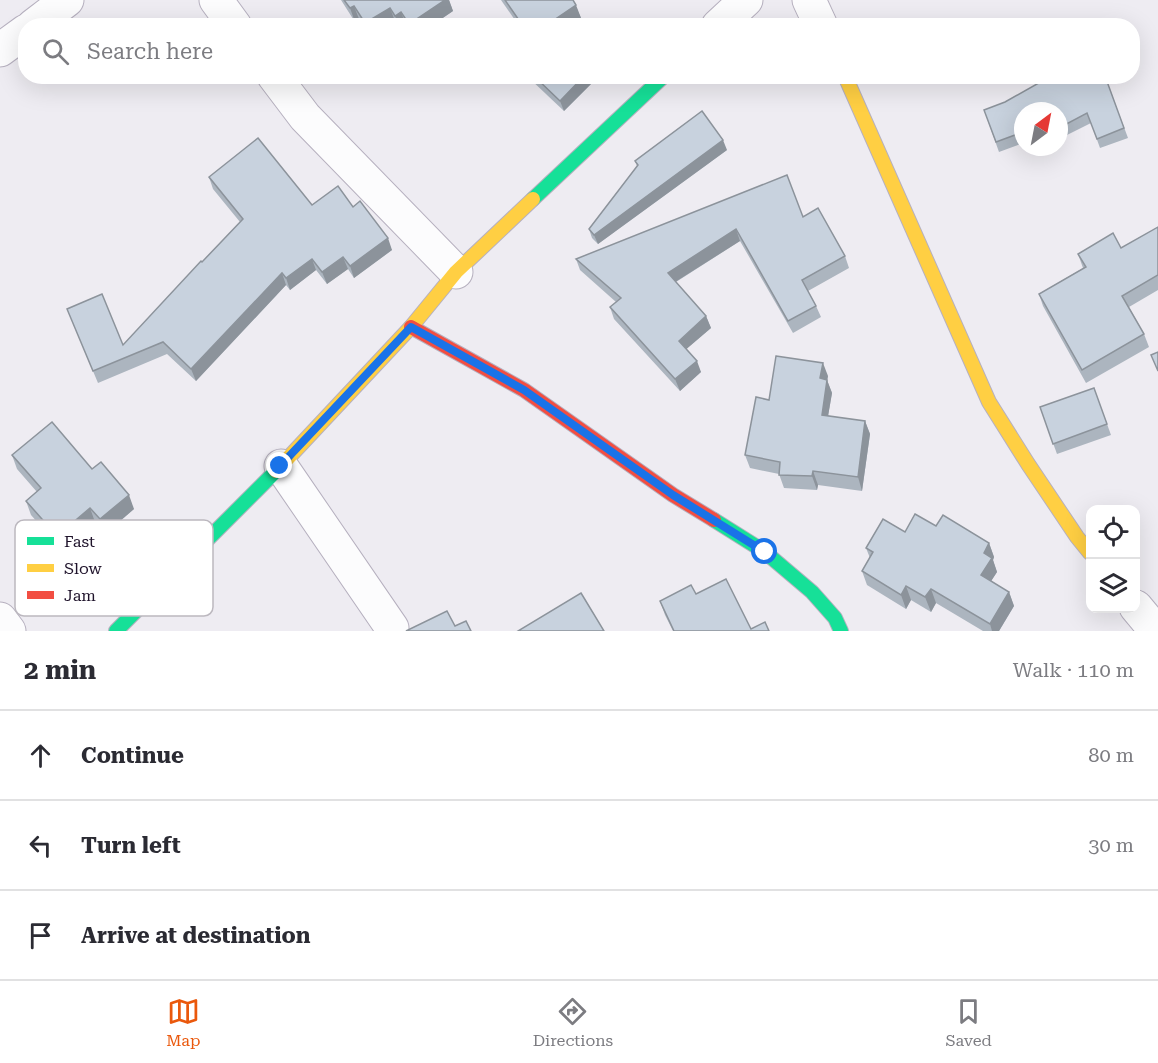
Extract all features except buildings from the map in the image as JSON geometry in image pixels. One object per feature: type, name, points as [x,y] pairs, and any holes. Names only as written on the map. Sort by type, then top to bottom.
[{"type":"street","points":[[43,18],[67,0]]},
{"type":"street","points":[[216,0],[229,18]]},
{"type":"street","points":[[727,18],[746,0]]},
{"type":"street","points":[[809,0],[817,18]]},
{"type":"street","points":[[0,50],[18,37]]},
{"type":"street","points":[[280,84],[304,117],[456,272]]},
{"type":"street","points":[[213,533],[411,327],[456,272],[656,84]]},
{"type":"street","points":[[849,84],[989,402],[1086,548]]},
{"type":"street","points":[[411,327],[524,390],[673,495],[765,552],[812,592],[835,618],[841,631]]},
{"type":"street","points":[[280,466],[392,628]]},
{"type":"street","points":[[1140,612],[1156,631]]},
{"type":"street","points":[[116,631],[131,616]]},
{"type":"street","points":[[0,619],[9,631]]},
{"type":"traffic: fast","points":[[533,199],[655,84]]},
{"type":"traffic: fast","points":[[213,534],[276,471]]},
{"type":"traffic: fast","points":[[714,520],[765,552],[812,592],[835,618],[841,631]]},
{"type":"traffic: fast","points":[[116,631],[131,616]]},
{"type":"traffic: slow","points":[[849,84],[989,402],[1028,464],[1086,548]]},
{"type":"traffic: slow","points":[[276,471],[411,327],[456,272],[533,199]]},
{"type":"traffic: jam","points":[[411,327],[524,390],[673,495],[714,520]]},
{"type":"route","points":[[280,466],[411,327],[524,390],[673,495],[765,552]]}]
